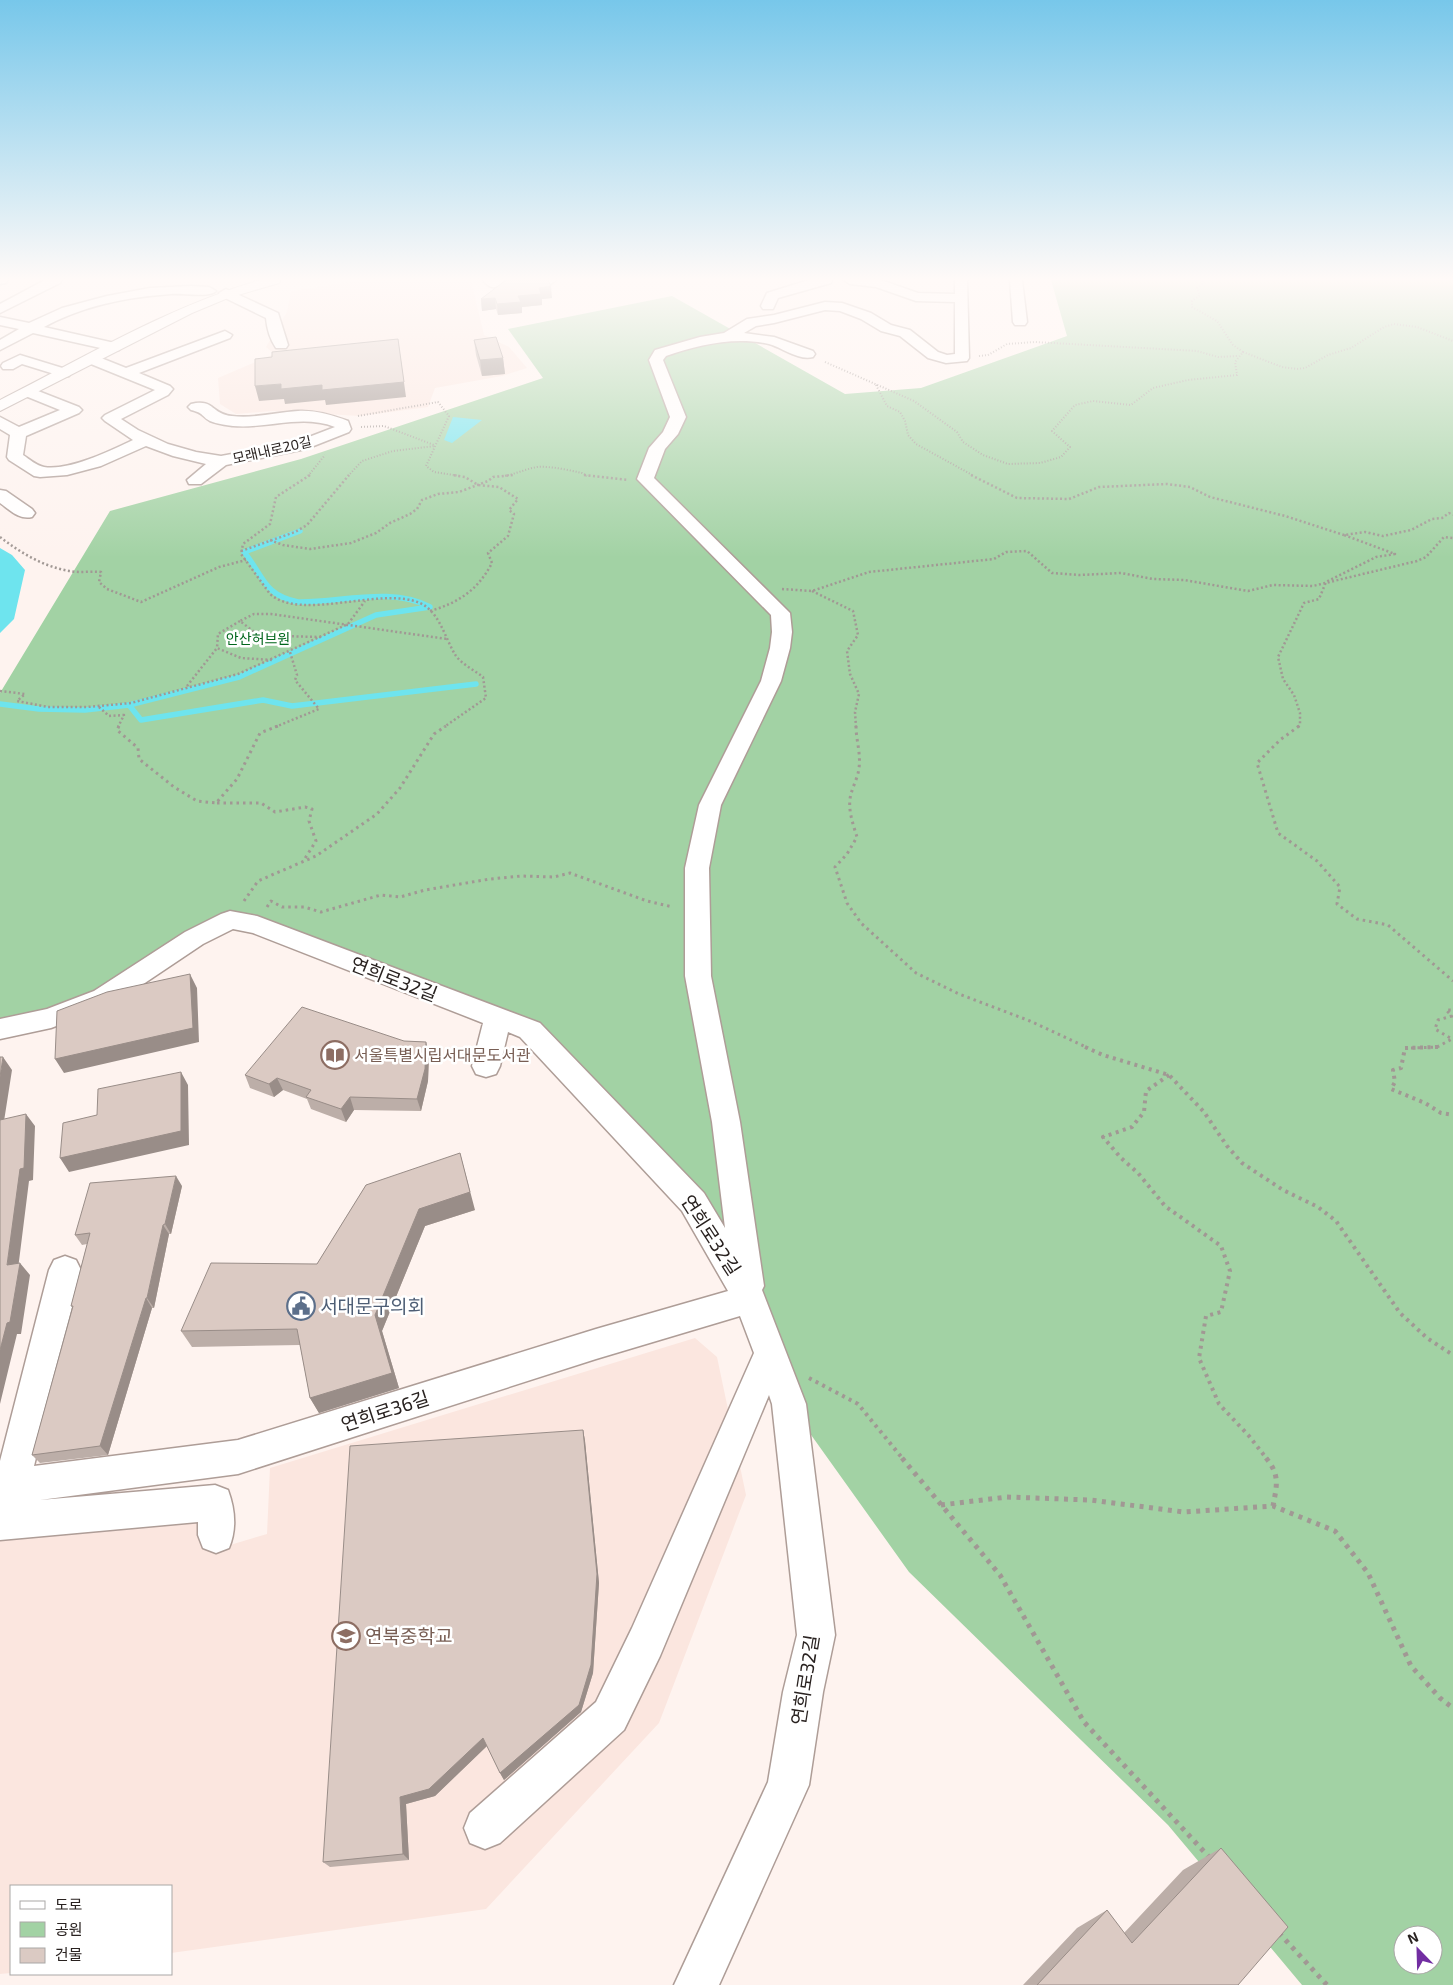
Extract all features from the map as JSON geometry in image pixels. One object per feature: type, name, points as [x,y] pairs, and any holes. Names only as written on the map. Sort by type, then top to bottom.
[{"type":"main road","points":[[0,406],[64,373]]},
{"type":"street","name":"모래내로20길","points":[[126,373],[165,389],[163,392],[110,418],[133,436],[205,461],[221,461],[300,446],[343,429],[342,424],[327,418],[297,416],[270,420],[238,421],[214,416],[204,406],[196,407]]},
{"type":"street","points":[[661,373],[678,417],[670,434],[657,448],[645,479],[780,613],[782,632],[771,682],[732,757],[710,805],[697,868],[698,976],[726,1122],[750,1299]]},
{"type":"street","points":[[18,433],[74,410],[28,392]]},
{"type":"street","points":[[0,422],[18,433]]},
{"type":"street","points":[[18,433],[15,457],[40,472],[52,485]]},
{"type":"street","points":[[40,472],[67,470],[95,463],[148,440]]},
{"type":"street","name":"모래내로20길","points":[[195,480],[221,461]]},
{"type":"street","points":[[0,495],[26,513]]},
{"type":"street","points":[[0,1030],[51,1018],[103,998],[194,938],[243,922]]},
{"type":"street","name":"연희로32길","points":[[243,922],[530,1030],[693,1202],[750,1299],[788,1404],[816,1635],[803,1692],[788,1785],[696,1985]]},
{"type":"street","points":[[486,1066],[498,1018]]},
{"type":"street","name":"연희로36길","points":[[65,1270],[6,1488],[238,1457],[596,1344],[750,1299]]},
{"type":"street","points":[[485,1828],[610,1716],[646,1642],[770,1354]]},
{"type":"street","points":[[0,1522],[214,1503],[216,1535]]},
{"type":"path","points":[[850,373],[914,401],[938,417],[956,432],[963,442],[982,455],[1008,464],[1040,463],[1062,457],[1070,447],[1052,431],[1075,405],[1093,401],[1131,405],[1141,399],[1152,388],[1188,380],[1237,375],[1237,373]]},
{"type":"path","points":[[876,384],[887,406],[900,412],[905,421],[908,435],[916,444],[962,471],[1017,498],[1069,499],[1099,487],[1167,484],[1190,487],[1210,497],[1285,516],[1395,554],[1376,558],[1326,582],[1319,599],[1304,602],[1278,656],[1283,679],[1294,695],[1300,713],[1300,726],[1280,740],[1258,763],[1278,833],[1317,861],[1340,887],[1337,904],[1357,919],[1388,925],[1453,982]]},
{"type":"path","points":[[243,922],[258,882],[316,856],[377,814],[400,788],[434,734],[486,698],[483,677],[457,657],[430,611],[420,603],[403,600],[300,604],[278,601],[260,584],[242,551],[243,544],[270,524],[276,497],[310,476],[343,429],[361,414],[438,402],[449,416],[426,466],[434,472],[465,478],[478,485],[498,487],[507,491],[518,500],[509,510],[514,514],[508,536],[488,553],[492,563],[487,574],[468,596],[458,602],[430,611]]},
{"type":"path","points":[[343,429],[384,426],[435,446]]},
{"type":"path","points":[[242,551],[295,532],[307,524],[362,462],[393,451],[435,446]]},
{"type":"path","points":[[270,540],[289,548],[320,549],[341,546],[375,533],[391,523],[407,517],[427,497],[459,492],[493,477],[514,475],[527,469],[539,467],[586,476],[648,482]]},
{"type":"path","points":[[1344,535],[1365,532],[1383,536],[1411,530],[1432,519],[1442,518],[1449,513],[1453,515]]},
{"type":"path","points":[[0,537],[14,548],[54,568],[81,572],[101,572],[99,582],[107,589],[141,602],[219,567],[246,560]]},
{"type":"path","points":[[812,591],[869,572],[994,559],[1006,552],[1027,551],[1052,573],[1080,575],[1121,573],[1153,579],[1184,580],[1248,591],[1273,585],[1313,586],[1417,561],[1426,557],[1444,537],[1453,538]]},
{"type":"path","points":[[754,589],[812,591],[853,610],[858,635],[847,651],[850,674],[859,694],[855,712],[856,737],[860,748],[859,770],[850,796],[851,816],[857,837],[848,854],[835,867],[847,903],[861,923],[916,973],[959,994],[1030,1021],[1103,1055],[1169,1075],[1204,1112],[1242,1163],[1283,1190],[1318,1207],[1336,1221],[1400,1313],[1427,1338],[1453,1355]]},
{"type":"path","points":[[1,691],[25,694],[17,701],[48,707],[131,703],[238,674],[272,660],[348,624],[366,601]]},
{"type":"path","points":[[186,687],[217,648],[218,634],[240,620],[254,614],[271,614],[357,625],[447,639]]},
{"type":"path","points":[[240,620],[253,631],[278,636],[322,637]]},
{"type":"path","points":[[217,648],[241,658],[272,660]]},
{"type":"path","points":[[216,803],[231,790],[242,774],[260,733],[319,709],[295,680],[297,674],[290,652]]},
{"type":"path","points":[[99,706],[109,716],[124,715],[118,730],[138,748],[139,759],[156,774],[197,801],[261,803],[275,812],[305,806],[312,809],[309,820],[317,836],[316,844],[304,860]]},
{"type":"path","points":[[243,922],[271,901],[282,908],[304,907],[321,912],[381,895],[400,897],[425,890],[490,879],[521,876],[554,877],[570,873],[647,901],[676,907],[696,902]]},
{"type":"path","points":[[1453,1010],[1446,1010],[1452,1016],[1438,1020],[1435,1029],[1452,1039],[1436,1047],[1405,1048],[1401,1068],[1392,1070],[1395,1082],[1391,1089],[1425,1103],[1441,1113],[1453,1114]]},
{"type":"path","points":[[1169,1075],[1146,1091],[1144,1112],[1132,1127],[1103,1137],[1121,1158],[1138,1173],[1165,1206],[1221,1246],[1230,1271],[1221,1312],[1206,1316],[1199,1358],[1218,1404],[1249,1436],[1276,1469],[1277,1484],[1273,1506]]},
{"type":"path","points":[[770,1354],[812,1380],[858,1404],[1000,1576],[1084,1722],[1215,1864]]},
{"type":"path","points":[[942,1505],[1007,1497],[1090,1500],[1184,1512],[1273,1506],[1335,1531],[1368,1573],[1411,1666],[1440,1698],[1453,1708]]},
{"type":"path","points":[[1274,1928],[1327,1985]]},
{"type":"shaded area","points":[[231,373],[513,373],[435,388],[428,407],[360,416],[272,411],[236,414],[220,404],[218,378]]},
{"type":"shaded area","name":"연북중학교","points":[[695,1338],[717,1357],[746,1495],[659,1723],[486,1909],[172,1953],[172,1885],[10,1885],[10,1973],[0,1974],[0,1536],[212,1520],[220,1548],[267,1534],[270,1468]]},
{"type":"green space","name":"안산허브원","points":[[539,373],[807,373],[845,394],[921,388],[964,373],[1453,373],[1453,1985],[1302,1985],[1168,1825],[909,1572],[789,1404],[693,1202],[530,1030],[230,920],[103,998],[0,1029],[0,693],[110,511],[301,459],[543,378]]},
{"type":"water","points":[[453,417],[482,420],[452,443],[444,440]]},
{"type":"water","points":[[0,548],[12,555],[25,570],[14,619],[0,633]]},
{"type":"building","points":[[255,373],[403,373],[404,382],[322,390],[322,385],[281,389],[281,384],[255,386]]},
{"type":"building","points":[[190,974],[193,1028],[55,1059],[57,1011],[107,992]]},
{"type":"building","points":[[302,1007],[404,1041],[426,1042],[425,1069],[417,1099],[350,1097],[341,1109],[306,1097],[311,1090],[277,1078],[269,1084],[245,1075]]},
{"type":"building","points":[[0,1057],[3,1057],[0,1077]]},
{"type":"building","points":[[181,1072],[181,1131],[60,1158],[63,1123],[97,1115],[98,1089]]},
{"type":"building","points":[[26,1114],[24,1168],[20,1169],[7,1265],[20,1263],[10,1322],[7,1323],[0,1350],[0,1120]]},
{"type":"building","name":"서대문구의회","points":[[460,1153],[470,1192],[419,1209],[375,1315],[392,1373],[310,1398],[297,1329],[181,1331],[211,1263],[317,1264],[366,1185]]},
{"type":"building","points":[[176,1176],[147,1298],[100,1446],[32,1455],[73,1306],[71,1306],[90,1233],[75,1235],[90,1183]]},
{"type":"building","name":"연북중학교","points":[[583,1430],[597,1574],[591,1665],[579,1705],[500,1773],[483,1738],[429,1789],[400,1797],[403,1854],[323,1862],[350,1446]]},
{"type":"building","points":[[1221,1848],[1288,1927],[1238,1985],[1037,1985],[1107,1910],[1132,1943]]},
{"type":"waterway","points":[[129,705],[239,677],[376,615],[430,607],[415,601],[382,596],[298,602],[278,595],[265,583],[244,552],[300,531]]},
{"type":"waterway","points":[[129,705],[141,720],[263,700],[292,706],[476,684]]},
{"type":"waterway","points":[[0,704],[39,709],[85,710],[129,705]]},
{"type":"place","name":"서울특별시립서대문도서관","points":[[335,1055]]},
{"type":"place","name":"서대문구의회","points":[[301,1306]]},
{"type":"place","name":"연북중학교","points":[[346,1636]]}]
